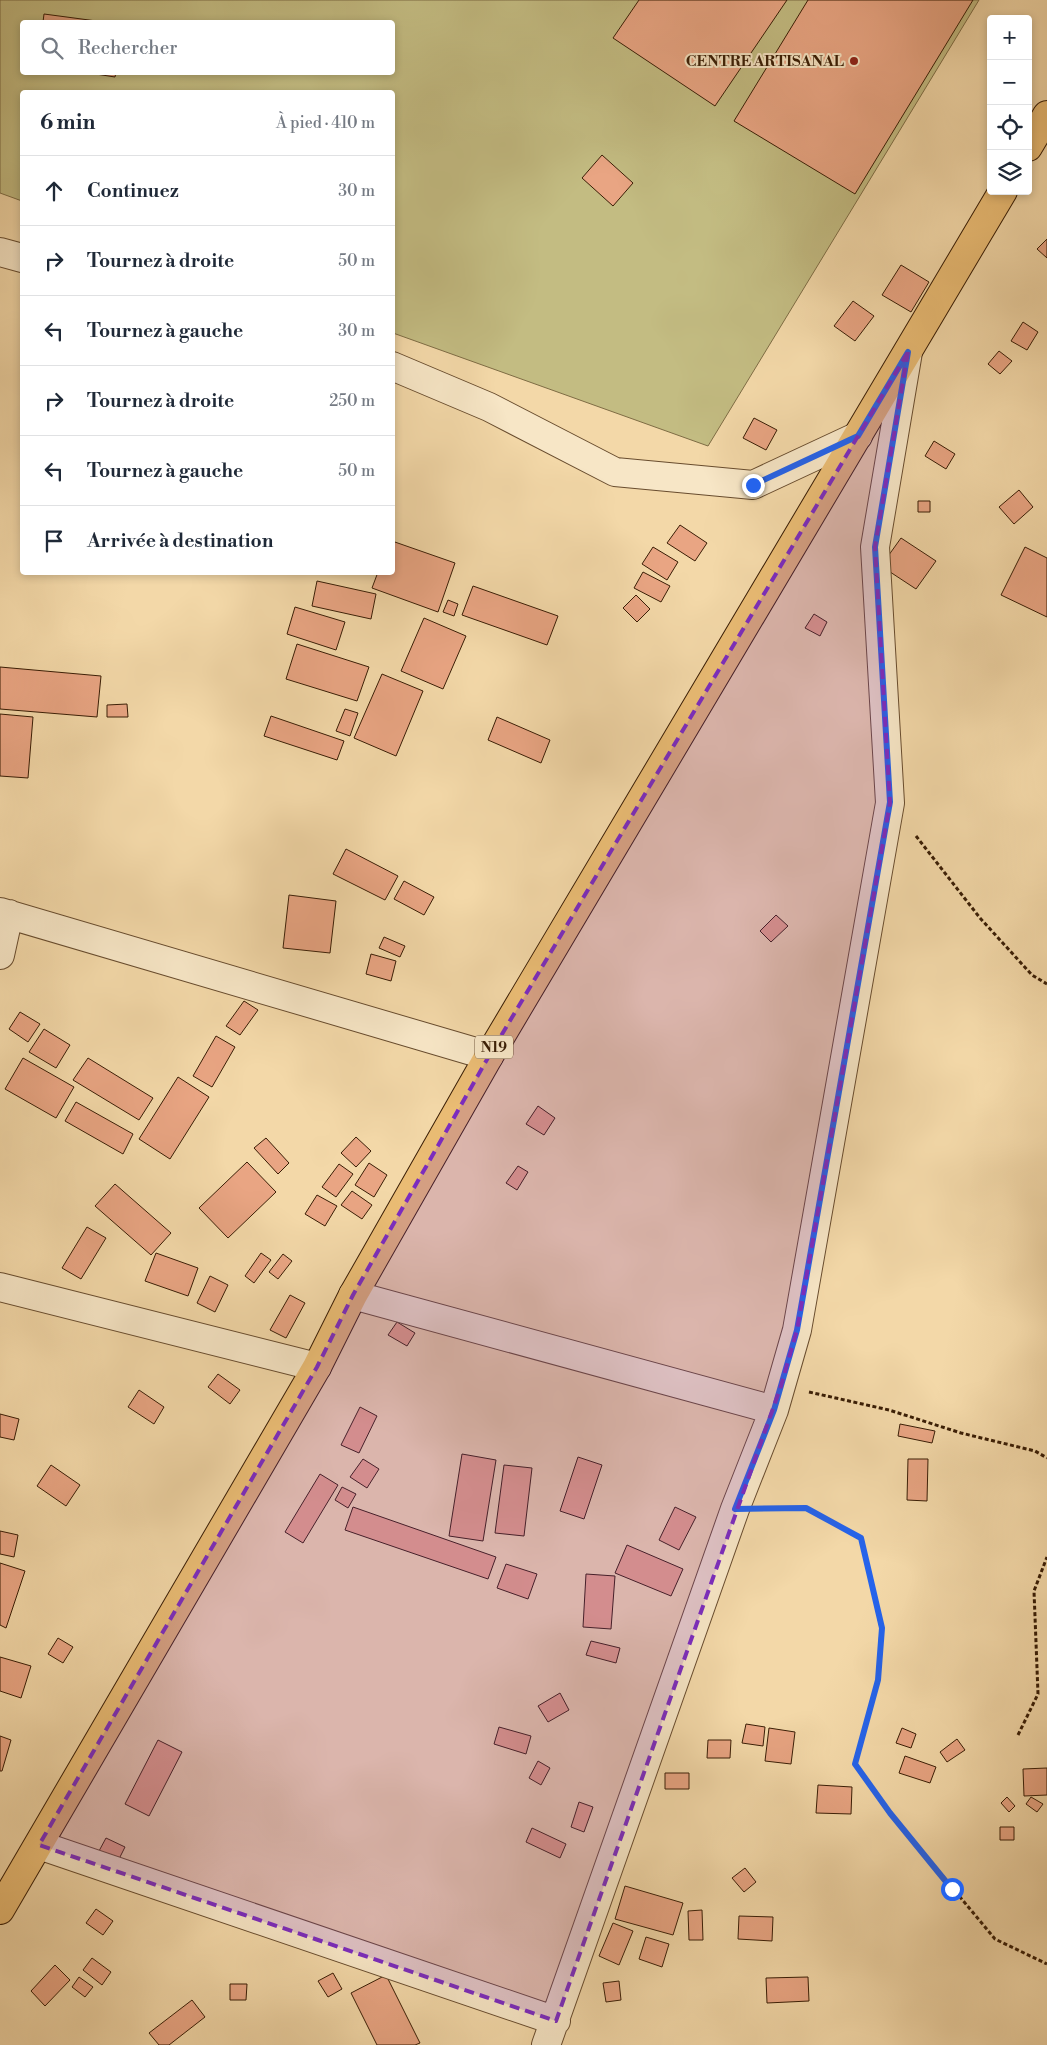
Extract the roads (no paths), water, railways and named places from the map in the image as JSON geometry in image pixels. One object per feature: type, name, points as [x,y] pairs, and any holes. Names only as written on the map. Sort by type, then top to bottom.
[{"type":"main road","points":[[1032,141],[1047,116]]},
{"type":"main road","name":"N19","points":[[0,1910],[317,1367],[353,1295],[489,1056],[1001,195]]},
{"type":"street","points":[[0,252],[20,257]]},
{"type":"street","points":[[39,1845],[551,2033],[735,1509],[778,1398],[797,1330],[890,802],[875,547],[908,352]]},
{"type":"street","points":[[395,367],[489,407],[615,472],[753,485],[858,436]]},
{"type":"street","points":[[0,955],[5,913],[489,1056]]},
{"type":"street","points":[[0,1288],[317,1367]]},
{"type":"street","points":[[353,1295],[778,1398]]},
{"type":"place","name":"CENTRE ARTISANAL","points":[[854,61]]}]
